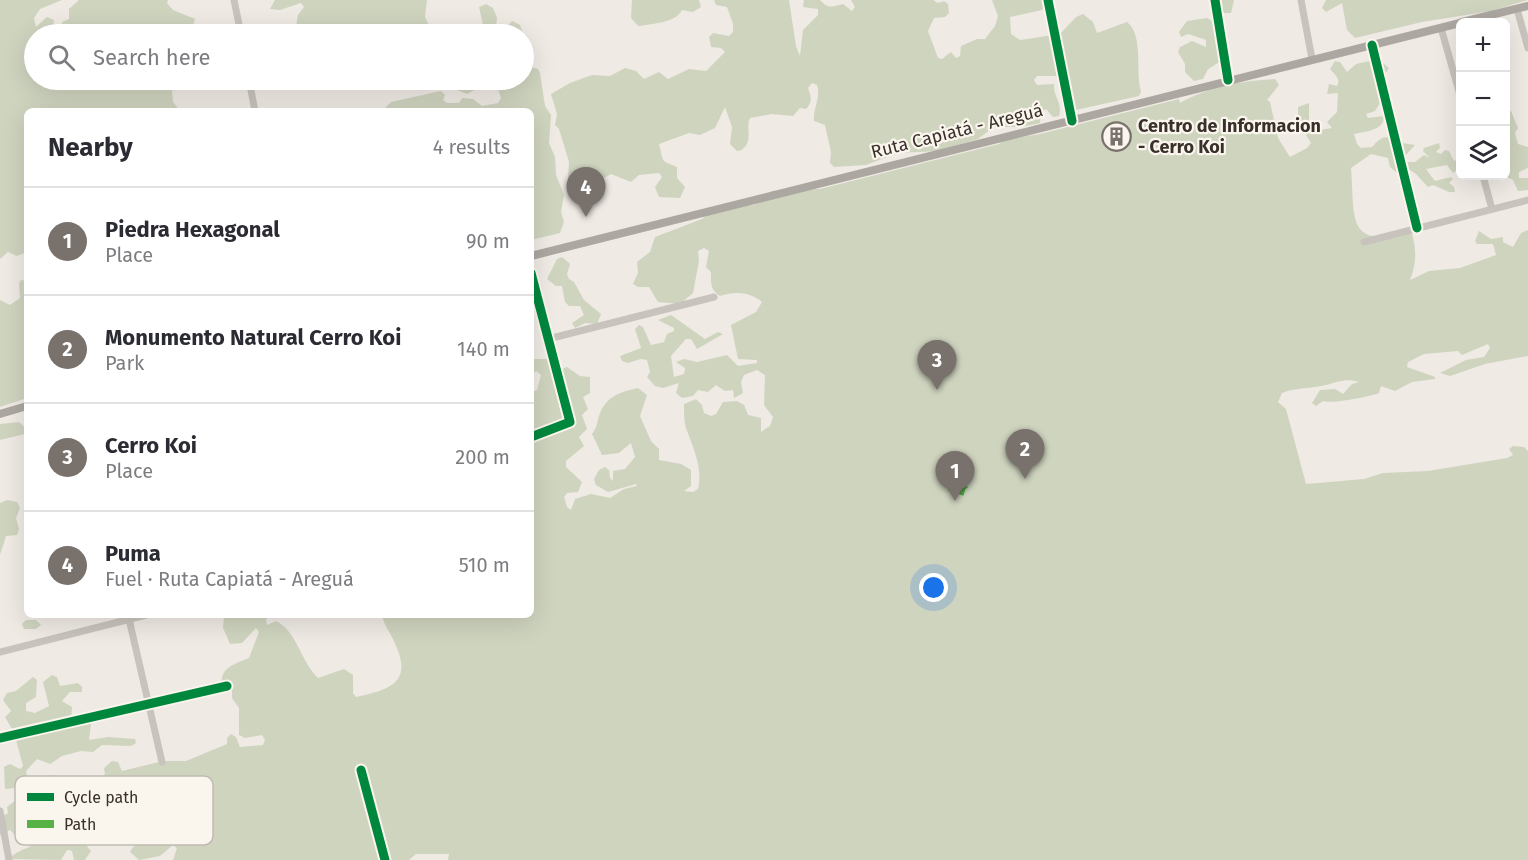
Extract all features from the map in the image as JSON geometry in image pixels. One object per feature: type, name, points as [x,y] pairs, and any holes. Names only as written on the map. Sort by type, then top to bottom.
[{"type":"main road","name":"Ruta Capiatá - Areguá","points":[[1481,18],[1528,6]]},
{"type":"main road","name":"Ruta Capiatá - Areguá","points":[[534,255],[828,179],[1072,121],[1456,24]]},
{"type":"main road","points":[[0,414],[24,407]]},
{"type":"street","points":[[234,0],[239,24]]},
{"type":"street","points":[[1048,0],[1072,121]]},
{"type":"street","points":[[1215,0],[1228,80]]},
{"type":"street","points":[[1300,0],[1312,59]]},
{"type":"street","points":[[1517,9],[1528,48]]},
{"type":"street","points":[[1441,27],[1456,78]]},
{"type":"street","points":[[1372,45],[1417,228]]},
{"type":"street","points":[[251,90],[254,108]]},
{"type":"street","points":[[1484,180],[1492,209]]},
{"type":"street","points":[[1364,242],[1528,200]]},
{"type":"street","points":[[534,285],[570,422],[534,436]]},
{"type":"street","points":[[548,339],[714,297]]},
{"type":"street","points":[[0,652],[133,618]]},
{"type":"street","points":[[129,619],[162,762]]},
{"type":"street","points":[[0,738],[227,686]]},
{"type":"street","points":[[361,770],[385,860]]},
{"type":"street","points":[[0,811],[9,860]]},
{"type":"green space","points":[[0,0],[62,0],[40,9],[34,18],[35,24],[24,24],[24,90],[172,90],[173,102],[178,108],[24,108],[24,253],[17,256],[8,252],[0,259]]},
{"type":"green space","points":[[79,0],[168,0],[167,3],[173,10],[195,19],[194,24],[62,24],[69,19],[69,9]]},
{"type":"green space","points":[[275,0],[427,0],[425,17],[428,24],[296,24],[298,15],[304,7],[301,3],[280,10],[270,9]]},
{"type":"green space","points":[[632,0],[699,0],[701,7],[693,12],[682,10],[669,20],[638,26],[631,18]]},
{"type":"green space","points":[[714,0],[789,0],[796,46],[800,56],[803,30],[818,15],[818,9],[803,7],[804,0],[820,0],[830,6],[843,4],[852,11],[855,7],[851,0],[933,0],[938,3],[944,1],[948,4],[949,13],[945,17],[934,18],[928,31],[938,58],[942,59],[951,52],[956,58],[960,56],[961,46],[977,39],[985,39],[995,26],[998,16],[992,0],[1043,0],[1045,5],[1042,10],[1010,17],[1011,34],[1020,40],[1060,34],[1076,17],[1083,14],[1093,22],[1097,33],[1127,22],[1136,36],[1141,91],[1139,96],[1073,109],[1068,70],[1064,61],[1060,64],[1059,76],[1037,76],[1034,80],[1037,85],[1054,84],[1060,107],[1059,116],[1053,117],[1046,109],[1041,112],[1040,123],[1018,127],[995,126],[978,139],[938,151],[898,153],[866,165],[834,167],[830,163],[831,152],[825,125],[814,121],[818,90],[817,85],[812,83],[808,88],[810,104],[806,109],[800,108],[793,116],[772,114],[750,118],[748,142],[742,150],[737,151],[730,144],[732,127],[725,107],[715,128],[700,135],[689,133],[659,144],[663,160],[677,167],[677,178],[685,187],[680,198],[659,197],[655,187],[662,177],[659,173],[639,175],[631,182],[611,174],[581,187],[571,183],[568,179],[569,162],[559,129],[555,125],[557,114],[551,94],[570,83],[592,75],[610,76],[625,68],[636,71],[644,79],[659,72],[668,79],[689,69],[706,71],[725,52],[721,48],[711,47],[709,37],[713,33],[729,36],[733,32],[733,24],[727,7],[716,5]]},
{"type":"green space","points":[[1220,0],[1234,0],[1231,13],[1222,13],[1219,8]]},
{"type":"green space","points":[[1326,0],[1528,0],[1491,11],[1422,22],[1355,38],[1347,30],[1342,3],[1326,12],[1322,8]]},
{"type":"green space","points":[[486,4],[493,8],[497,18],[496,24],[483,24],[479,7]]},
{"type":"green space","points":[[47,17],[54,20],[54,24],[39,24]]},
{"type":"green space","points":[[1207,18],[1212,21],[1221,61],[1208,69],[1203,79],[1194,81],[1185,72],[1185,64],[1178,52],[1180,47],[1192,41],[1206,47],[1206,40],[1188,34],[1181,37],[1179,32],[1187,21]]},
{"type":"green space","points":[[1378,59],[1389,68],[1383,77],[1387,82],[1382,86],[1389,92],[1389,97],[1383,98],[1375,111],[1366,114],[1368,118],[1384,116],[1383,121],[1374,130],[1354,134],[1361,148],[1372,147],[1379,140],[1387,137],[1393,139],[1394,145],[1402,143],[1415,145],[1403,158],[1404,162],[1415,162],[1424,155],[1430,158],[1423,151],[1424,148],[1439,143],[1440,148],[1436,152],[1441,154],[1445,150],[1449,151],[1454,161],[1456,160],[1456,171],[1453,173],[1447,165],[1426,169],[1435,181],[1451,177],[1453,179],[1449,183],[1454,187],[1455,192],[1449,192],[1433,185],[1428,187],[1416,174],[1405,167],[1396,172],[1390,167],[1388,158],[1371,154],[1351,168],[1354,213],[1357,224],[1363,232],[1373,236],[1387,236],[1407,231],[1412,234],[1415,258],[1410,280],[1429,271],[1460,268],[1496,255],[1493,244],[1477,244],[1475,241],[1479,231],[1491,239],[1503,237],[1503,242],[1513,247],[1521,233],[1528,230],[1528,356],[1485,364],[1450,376],[1440,373],[1466,360],[1484,357],[1490,348],[1488,344],[1462,355],[1458,351],[1424,354],[1408,362],[1407,367],[1435,377],[1435,379],[1412,382],[1395,391],[1381,386],[1379,393],[1359,398],[1334,402],[1323,401],[1316,406],[1312,403],[1320,390],[1335,389],[1343,394],[1352,384],[1359,382],[1342,381],[1288,391],[1282,393],[1278,402],[1286,409],[1306,484],[1364,479],[1383,473],[1428,471],[1507,458],[1513,455],[1509,449],[1513,446],[1524,447],[1528,451],[1528,860],[448,860],[449,854],[416,854],[409,860],[173,860],[177,848],[173,845],[213,845],[213,776],[103,776],[104,768],[112,761],[118,762],[122,771],[163,761],[186,761],[227,744],[227,738],[231,734],[236,737],[240,747],[263,745],[265,740],[262,735],[245,738],[239,735],[239,708],[232,698],[232,686],[222,681],[222,676],[227,669],[249,658],[259,632],[256,628],[242,643],[230,644],[223,628],[224,618],[268,618],[267,625],[276,621],[289,632],[307,664],[318,678],[344,669],[353,675],[353,693],[356,697],[387,688],[399,677],[400,659],[383,618],[534,618],[534,391],[537,390],[541,375],[536,371],[534,373],[534,359],[547,359],[551,363],[553,380],[558,380],[562,369],[567,367],[580,376],[590,377],[590,393],[583,397],[588,409],[582,415],[587,429],[579,437],[584,446],[566,461],[566,467],[582,482],[578,492],[567,493],[564,497],[567,507],[571,510],[575,499],[591,494],[610,498],[624,489],[637,486],[636,484],[608,492],[596,485],[594,479],[599,470],[605,467],[609,470],[613,481],[613,471],[625,469],[635,457],[631,443],[619,453],[602,455],[592,434],[603,407],[611,398],[621,393],[638,388],[647,395],[640,416],[651,441],[659,449],[659,460],[681,464],[691,470],[691,486],[684,491],[693,492],[698,489],[699,473],[685,425],[684,404],[696,399],[702,405],[704,413],[711,416],[716,414],[723,402],[737,401],[744,405],[748,415],[761,418],[761,432],[770,426],[773,417],[764,405],[765,375],[757,370],[744,375],[741,382],[743,393],[734,398],[733,390],[725,391],[716,385],[708,392],[698,390],[693,396],[682,398],[676,393],[679,383],[663,388],[655,386],[647,377],[650,372],[647,360],[641,359],[628,363],[622,361],[620,356],[641,348],[635,329],[639,325],[643,327],[651,345],[664,342],[667,334],[674,331],[674,328],[658,320],[671,315],[705,339],[718,332],[723,334],[697,349],[691,339],[686,339],[671,356],[674,377],[684,374],[685,368],[676,362],[684,359],[697,362],[727,355],[738,366],[757,363],[757,360],[738,359],[731,325],[756,312],[762,302],[742,293],[720,296],[717,294],[712,286],[711,272],[706,267],[709,251],[704,248],[698,251],[699,261],[693,293],[680,304],[658,302],[649,287],[638,287],[633,284],[638,273],[637,262],[650,252],[655,237],[702,219],[711,212],[731,206],[754,205],[772,191],[820,189],[999,144],[1004,140],[1040,134],[1179,99],[1180,103],[1214,88],[1250,81],[1275,79],[1279,85],[1267,100],[1270,102],[1278,138],[1290,157],[1307,148],[1311,143],[1305,133],[1295,130],[1292,124],[1298,118],[1298,107],[1309,103],[1309,125],[1313,131],[1332,128],[1327,122],[1337,112],[1338,93],[1327,94],[1329,84],[1337,86],[1338,81],[1330,69],[1335,61],[1340,62],[1347,72],[1356,64]]},
{"type":"green space","points":[[534,68],[538,69],[545,106],[551,115],[549,143],[555,157],[556,175],[564,195],[561,212],[564,222],[560,233],[534,239],[534,108],[385,108],[391,102],[441,91],[445,95],[443,100],[447,103],[459,103],[462,98],[473,99],[482,106],[498,103],[501,98],[498,90],[534,90]]},
{"type":"green space","points":[[457,90],[475,90],[467,94]]},
{"type":"green space","points":[[1510,111],[1518,128],[1515,133],[1518,144],[1528,147],[1528,168],[1519,172],[1519,178],[1528,178],[1528,190],[1518,191],[1510,178]]},
{"type":"green space","points":[[562,257],[570,264],[567,274],[569,279],[574,282],[584,300],[601,314],[597,324],[585,323],[575,328],[572,323],[584,315],[580,306],[569,306],[565,302],[562,286],[556,286],[547,279],[557,259]]},
{"type":"green space","points":[[24,280],[24,399],[0,407],[0,300],[10,305],[20,298],[19,283]]},
{"type":"green space","points":[[19,422],[24,426],[24,434],[0,440],[0,424]]},
{"type":"green space","points":[[7,500],[17,502],[20,508],[16,518],[19,529],[17,535],[6,536],[0,555],[0,503]]},
{"type":"green space","points":[[26,620],[36,620],[41,625],[36,629],[24,629],[22,624]]},
{"type":"green space","points":[[52,675],[57,677],[60,686],[78,683],[82,687],[82,692],[70,692],[62,701],[72,707],[71,720],[88,720],[91,724],[89,740],[108,737],[135,739],[136,743],[131,746],[102,745],[93,752],[81,751],[62,756],[50,764],[37,759],[26,771],[27,776],[15,776],[15,788],[5,789],[4,767],[10,764],[20,769],[23,766],[16,740],[20,732],[12,729],[5,717],[11,711],[3,700],[7,693],[16,691],[33,677],[37,680],[36,697],[26,703],[26,711],[35,713],[49,706],[43,682]]},
{"type":"green space","points":[[15,801],[15,835],[10,830],[0,835],[0,818],[8,813],[7,807]]},
{"type":"green space","points":[[32,845],[86,845],[91,851],[85,860],[74,860],[72,851],[67,850],[61,860],[9,859]]},
{"type":"green space","points":[[136,845],[173,845],[160,856],[139,860],[130,852]]},
{"type":"water","points":[[954,468],[959,470],[961,475],[959,480],[954,482],[949,480],[947,475],[949,470]]},
{"type":"marked path","points":[[953,483],[959,483],[968,493],[952,488],[953,483]]},
{"type":"cycle path","points":[[1048,0],[1072,121]]},
{"type":"cycle path","points":[[1215,0],[1228,80]]},
{"type":"cycle path","points":[[1372,45],[1417,228]]},
{"type":"cycle path","points":[[534,284],[570,422],[534,436]]},
{"type":"cycle path","points":[[0,738],[227,686]]},
{"type":"cycle path","points":[[361,770],[385,860]]},
{"type":"place","name":"Centro de Informacion - Cerro Koi","points":[[1117,136]]},
{"type":"place","name":"Puma","points":[[586,217]]},
{"type":"place","name":"Cerro Koi","points":[[937,390]]},
{"type":"place","name":"Monumento Natural Cerro Koi","points":[[1025,479]]},
{"type":"place","name":"Piedra Hexagonal","points":[[955,501]]}]
